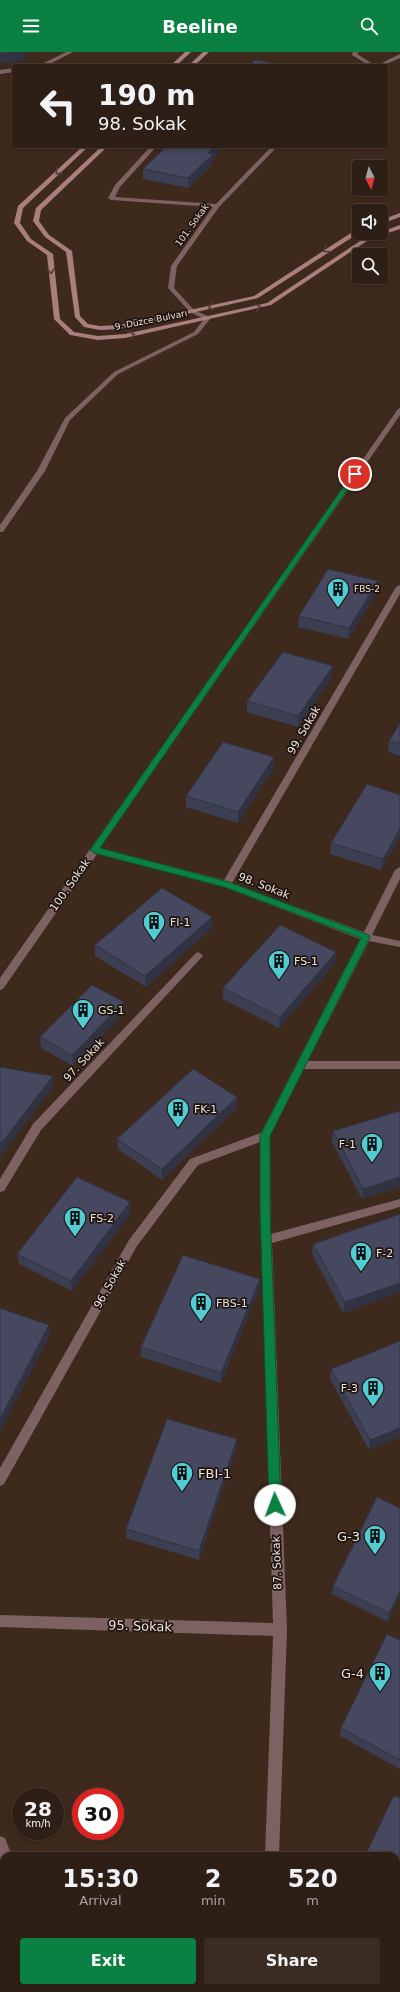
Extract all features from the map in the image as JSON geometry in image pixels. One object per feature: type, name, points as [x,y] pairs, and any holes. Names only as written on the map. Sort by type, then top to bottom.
[{"type":"main road","points":[[175,64],[188,52]]},
{"type":"main road","points":[[193,64],[206,52]]},
{"type":"main road","name":"9. Düzce Bulvarı","points":[[84,148],[20,207],[17,223],[29,240],[50,254],[56,319],[72,334],[98,338],[125,336],[270,304],[368,238],[400,227]]},
{"type":"main road","name":"9. Düzce Bulvarı","points":[[103,148],[38,209],[36,221],[47,236],[69,251],[77,316],[86,326],[120,327],[256,297],[352,235]]},
{"type":"main road","points":[[388,219],[400,215]]},
{"type":"street","points":[[46,64],[70,52]]},
{"type":"street","points":[[356,52],[354,54],[370,64]]},
{"type":"street","points":[[382,64],[400,56]]},
{"type":"street","points":[[0,72],[12,70]]},
{"type":"street","points":[[152,148],[117,186],[111,198],[217,206]]},
{"type":"street","name":"101. Sokak","points":[[208,318],[192,311],[171,288],[174,266],[217,206],[273,148]]},
{"type":"street","points":[[0,530],[41,471],[67,419],[116,373],[196,333],[208,318]]},
{"type":"street","name":"100. Sokak","points":[[0,986],[400,410]]},
{"type":"street","name":"99. Sokak","points":[[226,884],[400,587]]},
{"type":"street","name":"98. Sokak","points":[[94,850],[226,884],[366,937],[400,944]]},
{"type":"street","name":"87. Sokak","points":[[272,1852],[280,1630],[266,1240],[265,1136],[400,870]]},
{"type":"street","name":"97. Sokak","points":[[0,1188],[37,1127],[198,956]]},
{"type":"street","points":[[301,1065],[400,1065]]},
{"type":"street","name":"96. Sokak","points":[[0,1480],[133,1243],[194,1162],[265,1136]]},
{"type":"street","points":[[266,1240],[400,1203]]},
{"type":"street","name":"95. Sokak","points":[[0,1621],[280,1630]]},
{"type":"building","points":[[0,52],[18,52],[0,54]]},
{"type":"building","points":[[255,60],[283,64],[251,64]]},
{"type":"building","points":[[165,148],[213,148],[208,153],[213,154],[188,178],[143,169]]},
{"type":"building","name":"FBS-2","points":[[328,569],[378,581],[349,628],[299,616]]},
{"type":"building","points":[[283,652],[333,666],[298,716],[247,701]]},
{"type":"building","points":[[400,723],[400,744],[389,741]]},
{"type":"building","points":[[223,742],[274,757],[238,812],[186,796]]},
{"type":"building","points":[[367,784],[400,795],[400,829],[383,859],[331,843]]},
{"type":"building","name":"FI-1","points":[[162,888],[212,917],[145,976],[95,945]]},
{"type":"building","name":"FS-1","points":[[280,925],[336,952],[280,1017],[223,988]]},
{"type":"building","name":"GS-1","points":[[92,985],[124,1002],[72,1055],[40,1037]]},
{"type":"building","points":[[0,1067],[53,1076],[0,1145]]},
{"type":"building","name":"FK-1","points":[[193,1069],[237,1097],[162,1169],[117,1139]]},
{"type":"building","name":"F-1","points":[[400,1111],[400,1177],[363,1189],[333,1131]]},
{"type":"building","name":"FS-2","points":[[77,1177],[130,1202],[71,1281],[17,1254]]},
{"type":"building","name":"F-2","points":[[400,1214],[400,1283],[345,1302],[313,1244]]},
{"type":"building","name":"FBS-1","points":[[183,1255],[260,1279],[221,1373],[141,1347]]},
{"type":"building","points":[[0,1308],[49,1325],[0,1419]]},
{"type":"building","name":"F-3","points":[[400,1341],[400,1428],[370,1440],[331,1369]]},
{"type":"building","name":"FBI-1","points":[[167,1419],[237,1439],[199,1551],[126,1529]]},
{"type":"building","name":"G-3","points":[[377,1497],[400,1508],[400,1591],[389,1613],[333,1586]]},
{"type":"building","name":"G-4","points":[[387,1634],[400,1640],[400,1760],[341,1728]]},
{"type":"building","points":[[394,1795],[400,1798],[400,1852],[367,1852]]},
{"type":"place","name":"FBS-2","points":[[338,608]]},
{"type":"place","name":"FI-1","points":[[154,942]]},
{"type":"place","name":"FS-1","points":[[279,980]]},
{"type":"place","name":"GS-1","points":[[83,1030]]},
{"type":"place","name":"FK-1","points":[[178,1128]]},
{"type":"place","name":"F-1","points":[[372,1164]]},
{"type":"place","name":"FS-2","points":[[75,1238]]},
{"type":"place","name":"F-2","points":[[361,1272]]},
{"type":"place","name":"FBS-1","points":[[201,1322]]},
{"type":"place","name":"F-3","points":[[373,1408]]},
{"type":"place","name":"FBI-1","points":[[182,1492]]},
{"type":"place","name":"G-3","points":[[375,1556]]},
{"type":"place","name":"G-4","points":[[380,1692]]},
{"type":"route","points":[[275,1505],[265,1210],[265,1136],[366,937],[226,884],[94,850],[355,474]]}]
